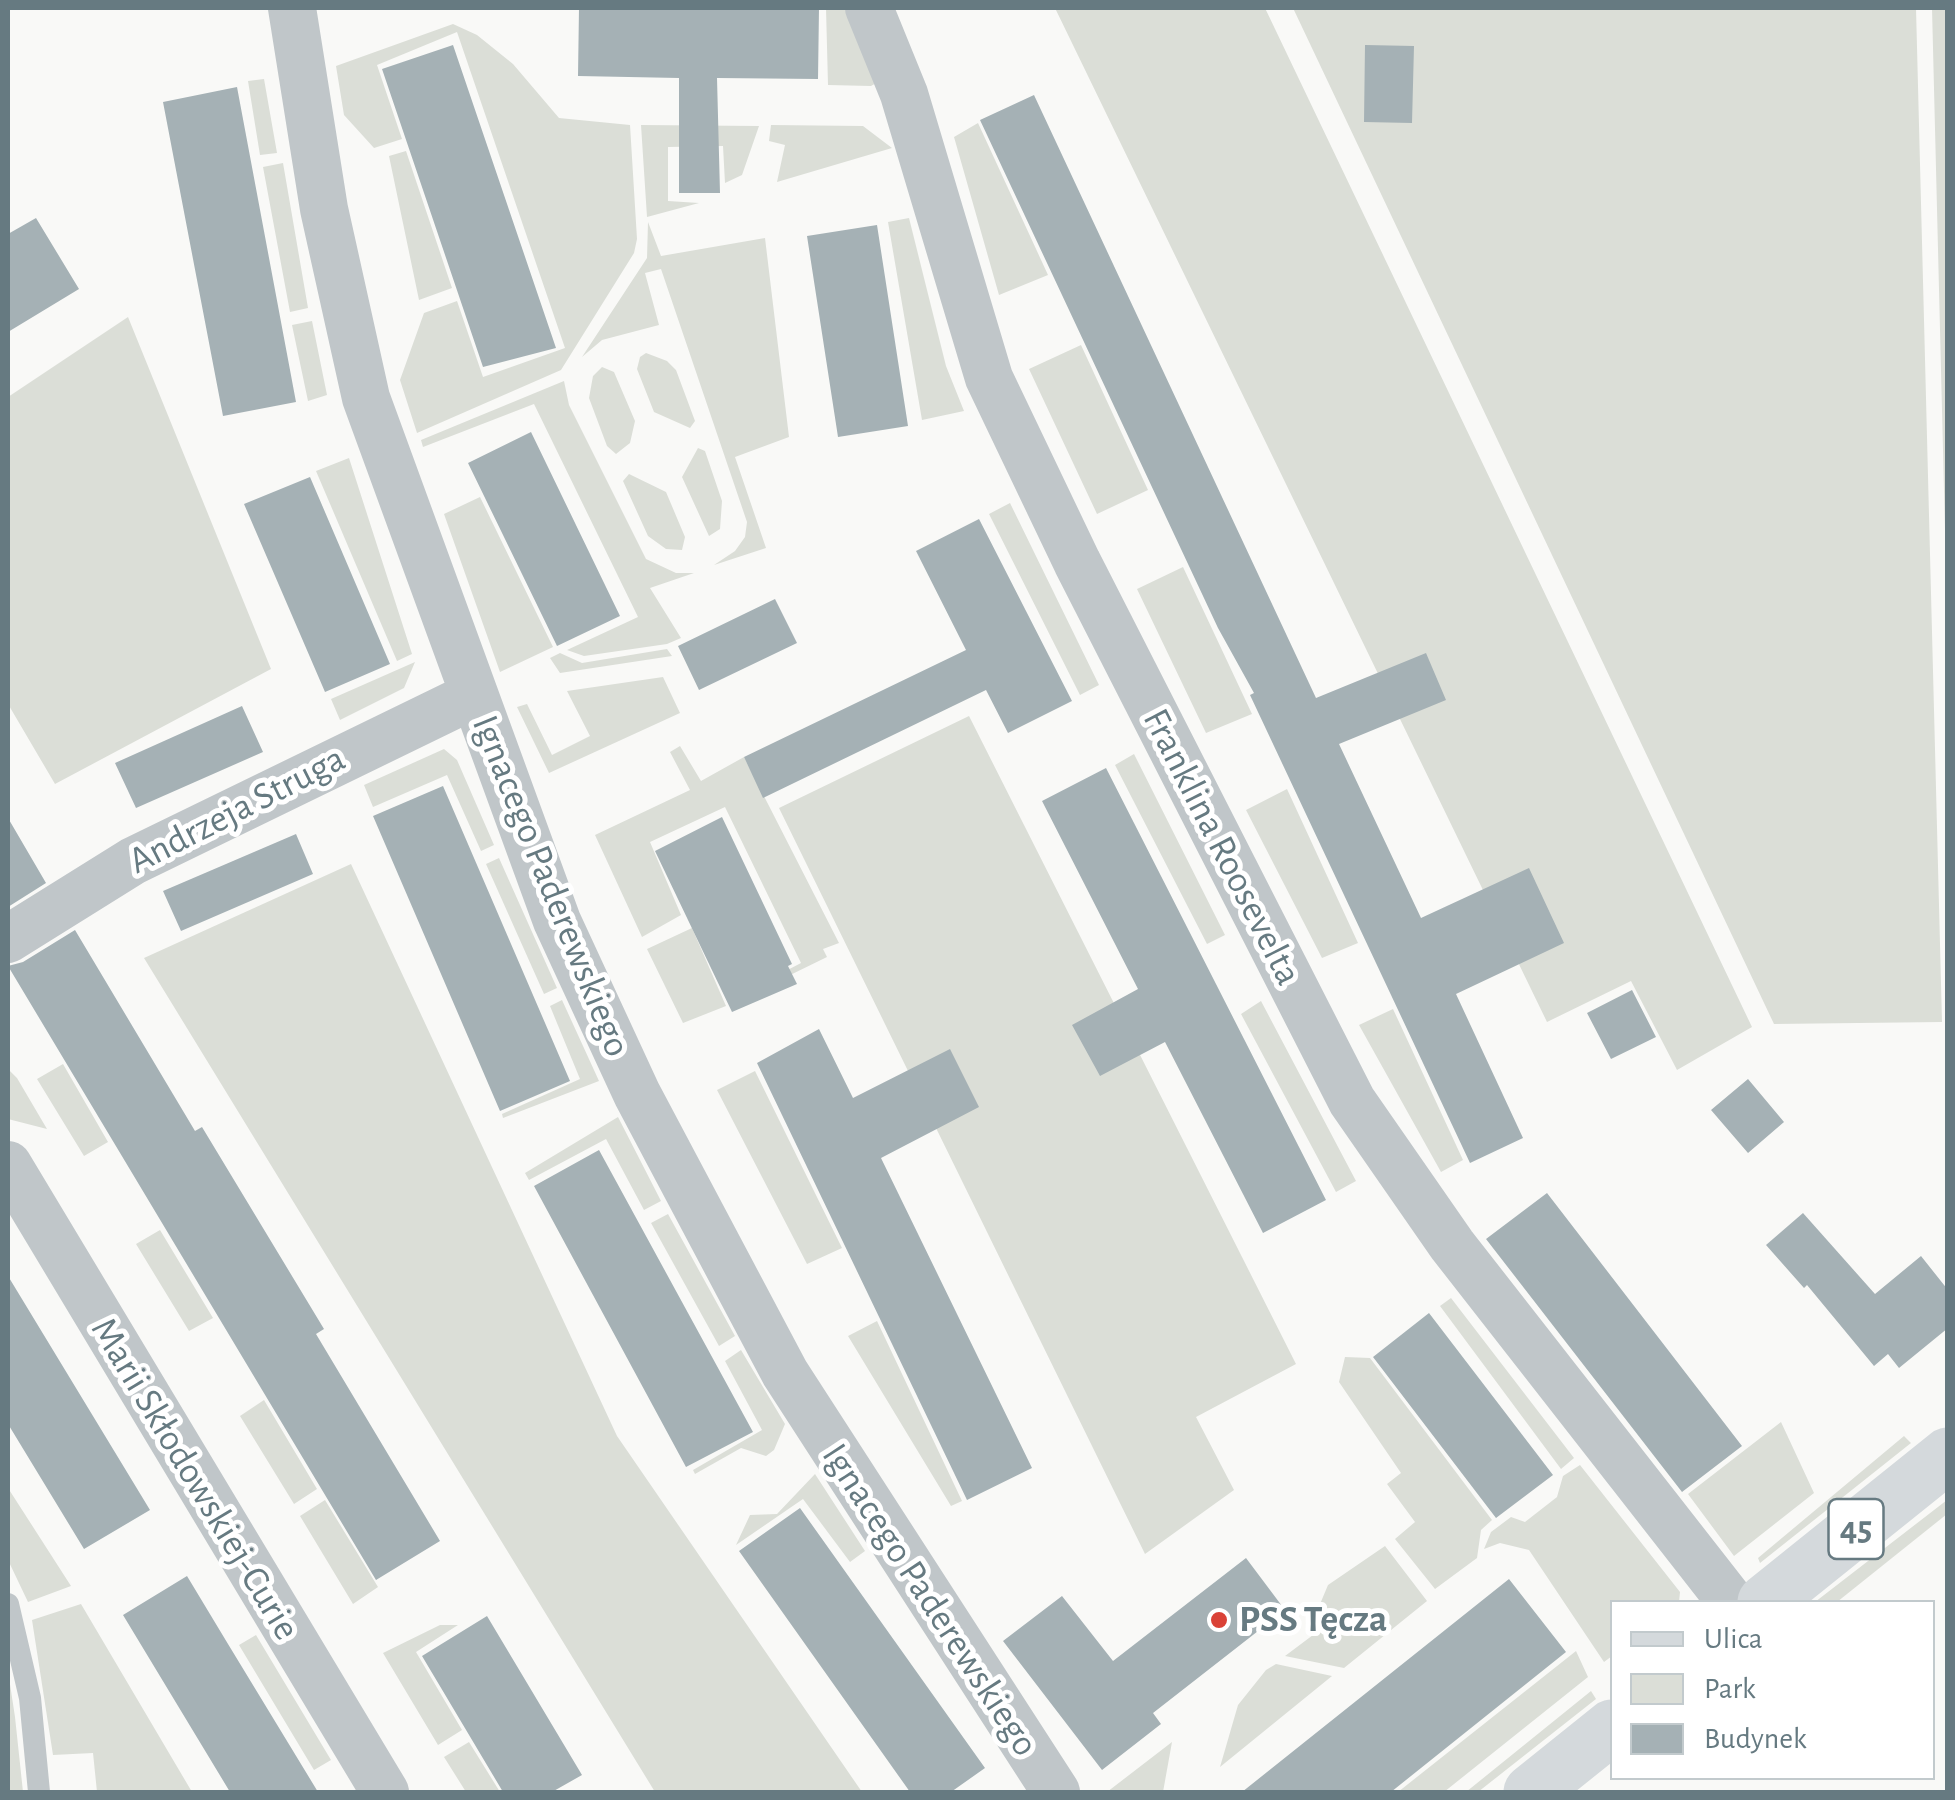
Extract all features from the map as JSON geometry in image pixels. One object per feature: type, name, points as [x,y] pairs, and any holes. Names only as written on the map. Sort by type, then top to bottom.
[{"type":"main road","name":"45","points":[[1767,1600],[1948,1454]]},
{"type":"main road","points":[[1531,1792],[1610,1729]]},
{"type":"street","name":"Ignacego Paderewskiego","points":[[292,8],[324,209],[366,398],[557,921],[637,1094],[717,1250],[826,1440],[1056,1792]]},
{"type":"street","name":"Franklina Roosevelta","points":[[869,8],[904,94],[989,378],[1069,545],[1352,1100],[1452,1245],[1728,1600]]},
{"type":"street","name":"Andrzeja Struga","points":[[8,939],[132,861],[474,695]]},
{"type":"street","name":"Marii Skłodowskiej-Curie","points":[[8,1165],[385,1792]]},
{"type":"lane","points":[[8,1604],[30,1698],[39,1792]]},
{"type":"green space","points":[[826,8],[847,8],[878,82],[871,86],[828,85]]},
{"type":"green space","points":[[1055,8],[1265,8],[1752,1027],[1677,1070],[1631,981],[1547,1022]]},
{"type":"green space","points":[[1293,8],[1916,8],[1942,1022],[1774,1024]]},
{"type":"green space","points":[[1932,8],[1948,8],[1947,611]]},
{"type":"green space","points":[[453,24],[477,35],[513,64],[559,118],[630,125],[637,239],[634,253],[561,370],[417,433],[400,380],[424,313],[457,301],[483,377],[565,348],[457,32],[377,65],[402,139],[374,148],[344,115],[336,66]]},
{"type":"green space","points":[[264,79],[277,153],[260,155],[248,81]]},
{"type":"green space","points":[[978,123],[1048,275],[999,295],[954,137]]},
{"type":"green space","points":[[641,125],[759,126],[742,175],[725,183],[723,146],[668,147],[668,201],[699,203],[647,217]]},
{"type":"green space","points":[[771,125],[863,126],[892,148],[777,182],[785,145],[769,141]]},
{"type":"green space","points":[[406,151],[452,288],[419,300],[389,156]]},
{"type":"green space","points":[[283,163],[308,308],[290,312],[263,167]]},
{"type":"green space","points":[[909,218],[946,366],[964,411],[922,420],[888,222]]},
{"type":"green space","points":[[648,222],[661,256],[765,238],[789,437],[735,457],[766,548],[714,565],[735,551],[745,537],[747,522],[661,269],[645,273],[659,325],[602,340],[582,357],[647,258]]},
{"type":"green space","points":[[128,317],[271,669],[55,784],[8,704],[8,397]]},
{"type":"green space","points":[[312,321],[327,395],[308,401],[292,325]]},
{"type":"green space","points":[[1081,345],[1148,490],[1097,514],[1029,369]]},
{"type":"green space","points":[[646,353],[667,361],[676,370],[695,421],[690,428],[654,412],[637,369],[640,357]]},
{"type":"green space","points":[[602,367],[614,372],[635,421],[630,443],[616,454],[607,446],[589,398],[593,376]]},
{"type":"green space","points":[[564,381],[569,405],[646,559],[676,573],[694,573],[650,588],[681,638],[667,644],[584,656],[567,650],[638,617],[534,404],[423,447],[421,440]]},
{"type":"green space","points":[[698,448],[705,451],[722,501],[720,529],[709,536],[682,477]]},
{"type":"green space","points":[[349,458],[412,654],[397,661],[316,471]]},
{"type":"green space","points":[[629,474],[666,492],[685,537],[682,550],[666,549],[648,536],[623,481]]},
{"type":"green space","points":[[480,497],[553,647],[500,672],[444,514]]},
{"type":"green space","points":[[1010,503],[1099,685],[1080,695],[989,514]]},
{"type":"green space","points":[[1183,567],[1252,714],[1206,733],[1137,589]]},
{"type":"green space","points":[[667,649],[672,656],[560,673],[550,658],[560,653],[582,663]]},
{"type":"green space","points":[[415,662],[404,688],[340,720],[331,699]]},
{"type":"green space","points":[[663,677],[680,713],[549,773],[517,707],[527,704],[552,755],[590,736],[567,691]]},
{"type":"green space","points":[[969,716],[1296,1364],[1196,1417],[1234,1490],[1145,1554],[779,808]]},
{"type":"green space","points":[[680,746],[701,781],[744,757],[839,943],[823,949],[827,957],[735,1002],[732,999],[801,963],[725,807],[650,842],[681,915],[642,937],[595,835],[690,790],[670,752]]},
{"type":"green space","points":[[444,749],[457,760],[494,845],[481,851],[447,775],[373,807],[364,785]]},
{"type":"green space","points":[[1134,754],[1225,935],[1207,944],[1115,765]]},
{"type":"green space","points":[[1287,789],[1358,943],[1322,958],[1246,810]]},
{"type":"green space","points":[[499,858],[557,988],[544,994],[486,864]]},
{"type":"green space","points":[[351,864],[617,1436],[862,1792],[655,1792],[144,958]]},
{"type":"green space","points":[[692,928],[726,1006],[683,1023],[647,949]]},
{"type":"green space","points":[[562,1000],[599,1081],[503,1118],[502,1114],[580,1079],[550,1006]]},
{"type":"green space","points":[[1261,1001],[1356,1181],[1336,1192],[1241,1014]]},
{"type":"green space","points":[[1393,1009],[1463,1160],[1441,1172],[1359,1025]]},
{"type":"green space","points":[[63,1064],[108,1142],[84,1156],[37,1079]]},
{"type":"green space","points":[[8,1069],[17,1078],[47,1129],[8,1119]]},
{"type":"green space","points":[[755,1071],[842,1248],[807,1264],[717,1090]]},
{"type":"green space","points":[[618,1117],[661,1201],[644,1210],[606,1139],[529,1180],[525,1173]]},
{"type":"green space","points":[[668,1214],[735,1336],[719,1346],[651,1223]]},
{"type":"green space","points":[[160,1230],[213,1318],[189,1331],[136,1244]]},
{"type":"green space","points":[[1451,1298],[1574,1458],[1561,1469],[1440,1306]]},
{"type":"green space","points":[[877,1321],[962,1501],[951,1506],[848,1336]]},
{"type":"green space","points":[[741,1350],[785,1424],[774,1450],[766,1456],[741,1448],[695,1474],[693,1470],[762,1430],[725,1361]]},
{"type":"green space","points":[[1345,1357],[1370,1358],[1492,1520],[1481,1530],[1477,1558],[1435,1589],[1395,1539],[1415,1522],[1387,1484],[1401,1473],[1339,1382]]},
{"type":"green space","points":[[264,1400],[317,1489],[294,1504],[240,1416]]},
{"type":"green space","points":[[1781,1422],[1814,1493],[1734,1556],[1688,1494]]},
{"type":"green space","points":[[1904,1436],[1911,1443],[1760,1563],[1758,1558]]},
{"type":"green space","points":[[1580,1465],[1680,1592],[1679,1600],[1610,1600],[1610,1658],[1604,1662],[1529,1550],[1500,1543],[1484,1549],[1491,1532],[1511,1517],[1525,1522],[1557,1497],[1563,1476]]},
{"type":"green space","points":[[815,1474],[865,1551],[850,1562],[803,1499],[736,1545],[750,1515],[777,1514]]},
{"type":"green space","points":[[8,1488],[71,1586],[28,1602],[8,1560]]},
{"type":"green space","points":[[325,1500],[378,1587],[353,1604],[300,1516]]},
{"type":"green space","points":[[1947,1500],[1947,1514],[1840,1600],[1818,1600]]},
{"type":"green space","points":[[1385,1546],[1427,1601],[1344,1668],[1285,1656],[1313,1635],[1310,1628],[1328,1585]]},
{"type":"green space","points":[[81,1604],[192,1792],[97,1792],[93,1753],[53,1755],[32,1620]]},
{"type":"green space","points":[[440,1625],[458,1625],[416,1652],[462,1730],[438,1745],[383,1653]]},
{"type":"green space","points":[[256,1635],[331,1760],[314,1770],[239,1645]]},
{"type":"green space","points":[[1576,1651],[1588,1677],[1444,1792],[1398,1792]]},
{"type":"green space","points":[[1276,1664],[1332,1676],[1220,1767],[1238,1705],[1266,1670]]},
{"type":"green space","points":[[8,1671],[15,1717],[23,1792],[8,1792]]},
{"type":"green space","points":[[1591,1691],[1596,1699],[1478,1792],[1466,1792]]},
{"type":"green space","points":[[469,1742],[500,1792],[466,1792],[444,1757]]},
{"type":"green space","points":[[1172,1742],[1163,1792],[1107,1792]]},
{"type":"building","points":[[579,8],[819,8],[818,79],[717,78],[720,193],[679,193],[679,78],[578,76]]},
{"type":"building","points":[[453,45],[556,348],[483,367],[382,69]]},
{"type":"building","points":[[1365,45],[1414,46],[1412,123],[1364,122]]},
{"type":"building","points":[[237,87],[296,402],[223,416],[163,102]]},
{"type":"building","points":[[1034,95],[1316,698],[1426,653],[1446,700],[1339,744],[1421,918],[1529,868],[1564,943],[1456,994],[1523,1138],[1470,1163],[1250,695],[1254,693],[1218,628],[980,120]]},
{"type":"building","points":[[36,218],[79,289],[8,332],[8,234]]},
{"type":"building","points":[[877,225],[908,426],[838,437],[807,236]]},
{"type":"building","points":[[531,432],[620,616],[557,646],[468,463]]},
{"type":"building","points":[[310,477],[390,664],[325,692],[244,504]]},
{"type":"building","points":[[979,519],[1072,701],[1008,733],[986,690],[763,798],[744,757],[966,650],[916,551]]},
{"type":"building","points":[[775,599],[797,643],[699,690],[678,646]]},
{"type":"building","points":[[242,706],[263,752],[136,808],[115,763]]},
{"type":"building","points":[[1106,768],[1326,1200],[1263,1233],[1165,1042],[1100,1076],[1072,1025],[1138,989],[1042,801]]},
{"type":"building","points":[[443,786],[570,1081],[500,1111],[373,816]]},
{"type":"building","points":[[722,817],[792,964],[788,966],[797,984],[732,1012],[655,851]]},
{"type":"building","points":[[8,818],[46,883],[8,907]]},
{"type":"building","points":[[296,834],[313,874],[181,931],[163,891]]},
{"type":"building","points":[[75,930],[195,1131],[202,1127],[324,1329],[316,1334],[440,1541],[376,1580],[8,966],[23,962]]},
{"type":"building","points":[[1632,990],[1656,1037],[1611,1059],[1587,1013]]},
{"type":"building","points":[[819,1029],[853,1098],[950,1049],[979,1107],[881,1158],[1032,1468],[967,1500],[757,1063]]},
{"type":"building","points":[[1748,1079],[1784,1122],[1748,1153],[1711,1110]]},
{"type":"building","points":[[599,1150],[753,1432],[686,1467],[534,1186]]},
{"type":"building","points":[[1547,1193],[1742,1446],[1682,1492],[1486,1239]]},
{"type":"building","points":[[1803,1213],[1875,1294],[1921,1256],[1948,1290],[1948,1328],[1899,1368],[1888,1354],[1874,1366],[1807,1285],[1804,1288],[1766,1245]]},
{"type":"building","points":[[8,1276],[150,1510],[84,1549],[8,1424]]},
{"type":"building","points":[[1429,1313],[1553,1475],[1496,1518],[1373,1357]]},
{"type":"building","points":[[800,1508],[985,1768],[951,1792],[910,1792],[739,1551]]},
{"type":"building","points":[[1246,1558],[1285,1610],[1153,1713],[1161,1724],[1102,1770],[1003,1641],[1062,1596],[1113,1661]]},
{"type":"building","points":[[187,1576],[318,1792],[230,1792],[123,1615]]},
{"type":"building","points":[[1509,1579],[1566,1652],[1391,1792],[1242,1792]]},
{"type":"building","points":[[487,1616],[582,1775],[552,1792],[503,1792],[422,1656]]},
{"type":"place","name":"PSS Tęcza","points":[[1219,1620]]}]
